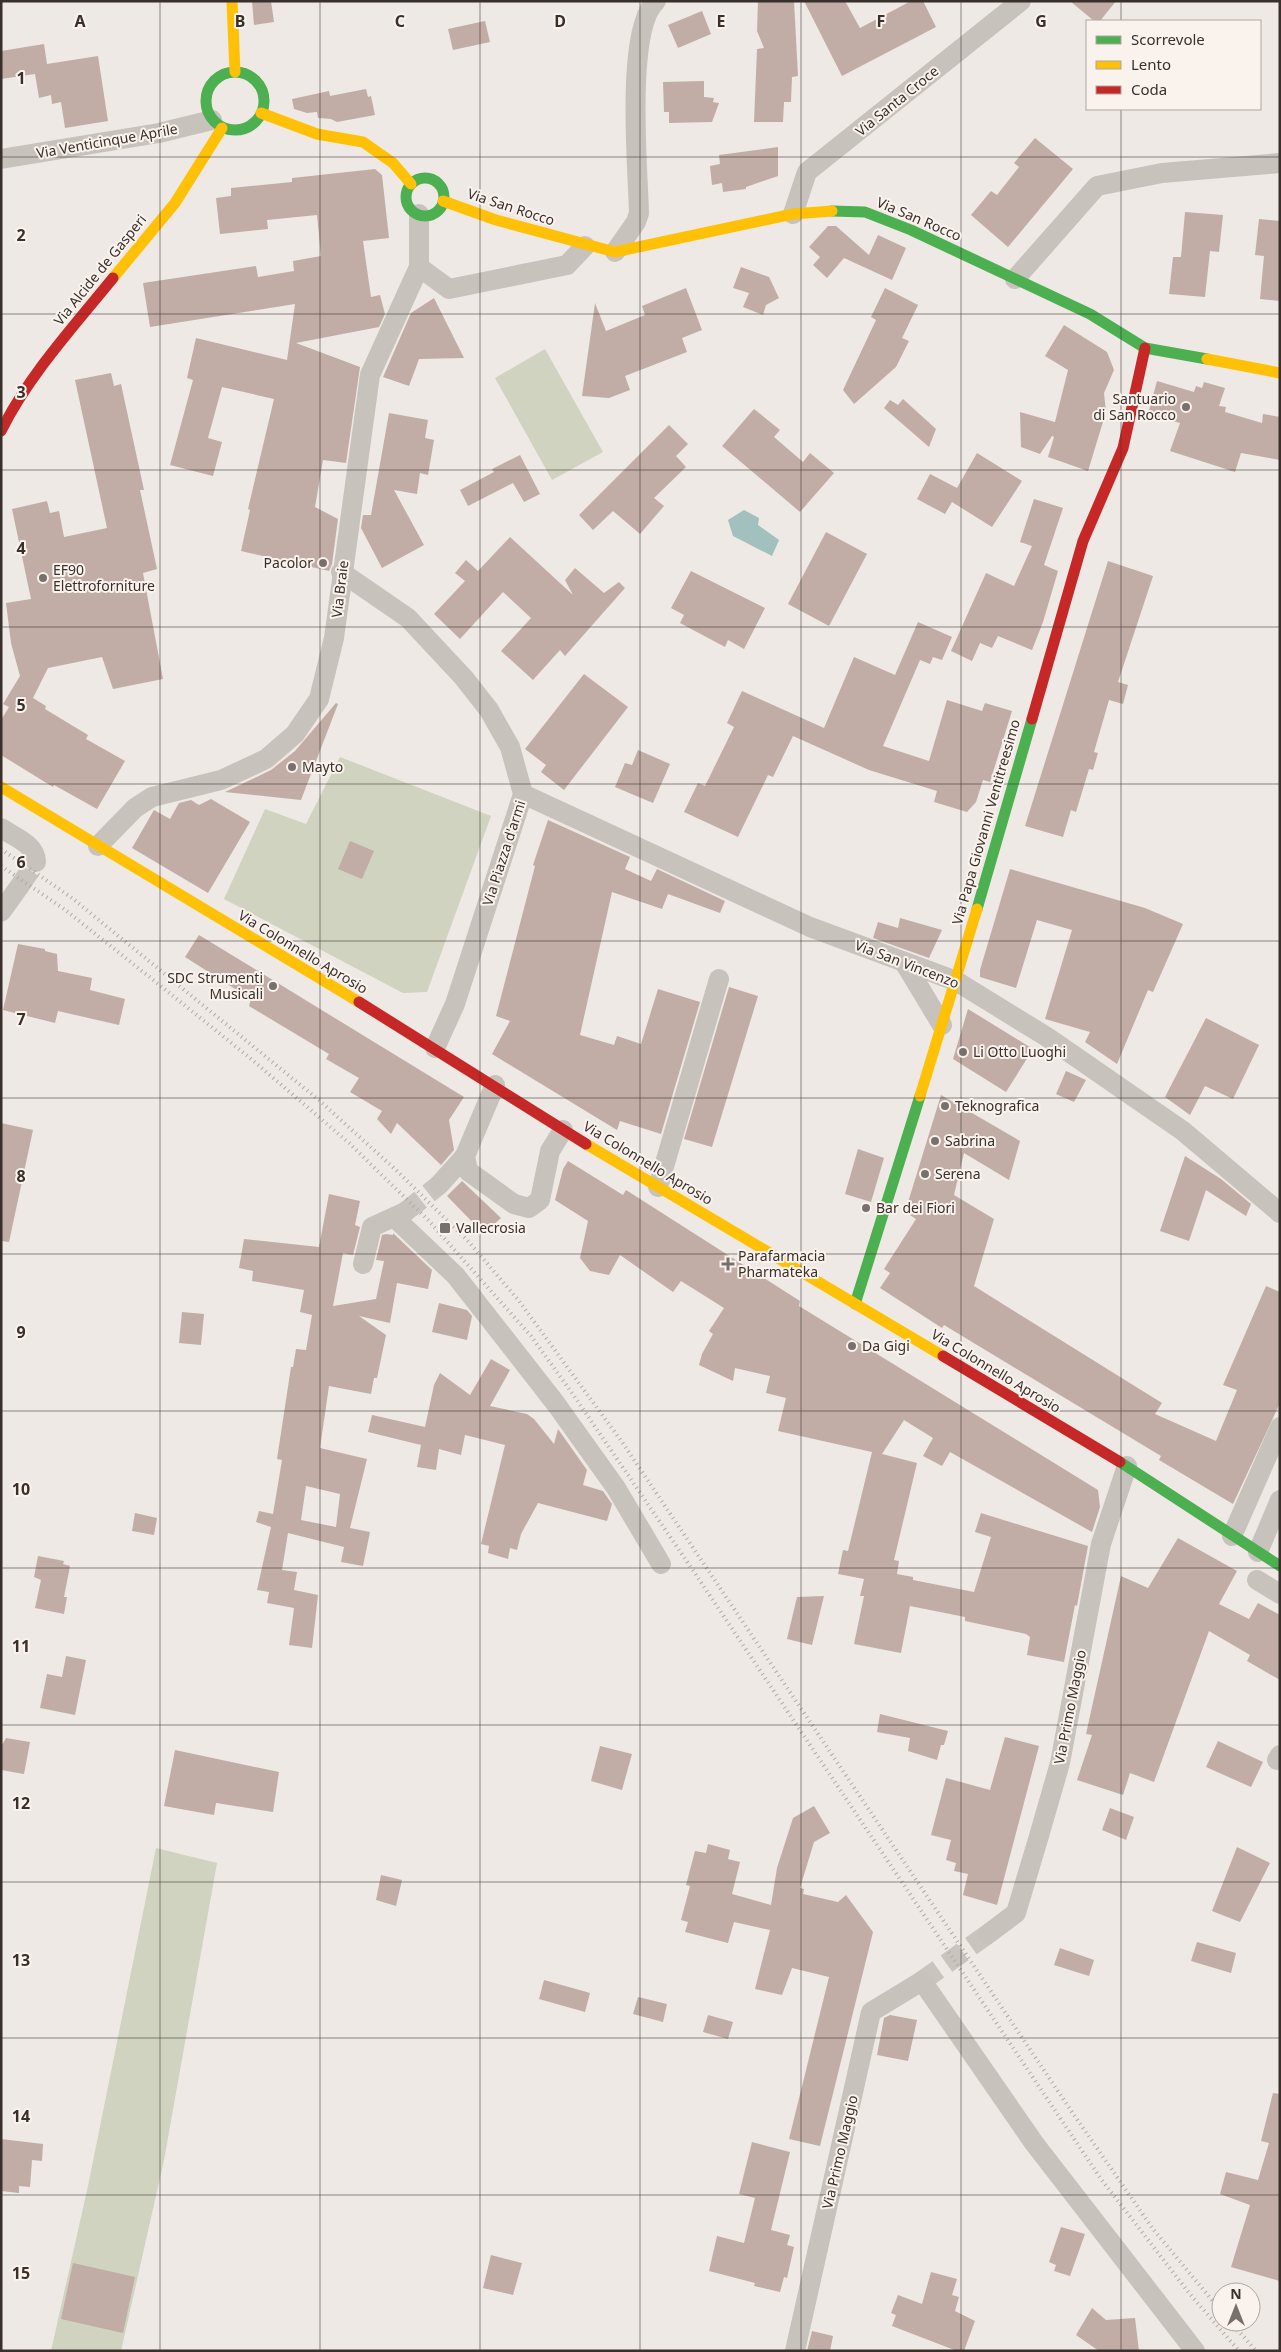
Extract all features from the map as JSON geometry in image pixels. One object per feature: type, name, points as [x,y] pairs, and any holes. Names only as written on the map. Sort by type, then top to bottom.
[{"type":"street","points":[[232,1],[235,72]]},
{"type":"street","points":[[615,252],[636,222],[639,213],[636,96],[641,32],[648,8],[656,1]]},
{"type":"street","name":"Via Santa Croce","points":[[793,214],[807,172],[1022,1]]},
{"type":"street","points":[[235,72],[249,76],[259,86],[264,99],[261,113],[251,125],[237,130],[217,124],[206,105],[208,89],[219,77],[235,72]]},
{"type":"street","points":[[261,113],[317,134],[363,142],[393,164],[410,184]]},
{"type":"street","name":"Via Venticinque Aprile","points":[[1,159],[217,124]]},
{"type":"street","name":"Via Alcide de Gasperi","points":[[1,431],[10,413],[59,344],[175,203],[217,124]]},
{"type":"street","points":[[1015,279],[1097,186],[1162,173],[1280,163]]},
{"type":"street","points":[[431,179],[442,188],[443,201],[439,209],[433,214],[419,214],[408,205],[407,191],[410,184],[416,180],[431,179]]},
{"type":"street","name":"Via San Rocco","points":[[443,201],[496,220],[585,246],[615,252],[793,214],[821,210],[865,212],[911,230],[1090,314],[1145,348],[1280,374]]},
{"type":"street","name":"Via Braie","points":[[98,846],[135,808],[152,797],[221,780],[266,759],[294,734],[319,699],[334,638],[370,376],[419,267],[419,214]]},
{"type":"street","points":[[419,267],[449,289],[566,265],[585,246]]},
{"type":"street","name":"Via Papa Giovanni Ventitreesimo","points":[[855,1304],[956,981],[1084,541],[1123,448],[1145,348]]},
{"type":"street","name":"Via Piazza d'armi","points":[[342,572],[408,618],[464,678],[490,710],[510,747],[523,794],[455,1004],[434,1048]]},
{"type":"street","name":"Via Colonnello Aprosio","points":[[1,787],[434,1048],[563,1130],[1128,1466],[1280,1566]]},
{"type":"street","name":"Via San Vincenzo","points":[[523,794],[810,927],[956,981],[1047,1037],[1184,1131],[1280,1213]]},
{"type":"street","points":[[1,828],[31,847],[36,852],[36,862]]},
{"type":"street","points":[[1,912],[19,887]]},
{"type":"street","points":[[904,962],[942,1025]]},
{"type":"street","points":[[658,1187],[719,979]]},
{"type":"street","points":[[439,1185],[465,1156],[494,1085]]},
{"type":"street","points":[[465,1156],[468,1171],[514,1204],[529,1208],[540,1200],[550,1151],[563,1130]]},
{"type":"street","points":[[363,1264],[372,1228],[400,1215],[456,1276],[556,1404],[616,1488],[661,1564]]},
{"type":"street","points":[[1232,1536],[1280,1426]]},
{"type":"street","name":"Via Primo Maggio","points":[[988,1934],[1016,1913],[1060,1763],[1101,1544],[1128,1466]]},
{"type":"street","points":[[1258,1552],[1280,1500]]},
{"type":"street","points":[[1256,1580],[1280,1594]]},
{"type":"street","name":"Via Primo Maggio","points":[[795,2351],[871,2012],[922,1981],[1034,2143],[1195,2351]]},
{"type":"green space","points":[[545,349],[603,452],[552,480],[495,378]]},
{"type":"green space","points":[[340,757],[491,816],[427,992],[403,993],[224,899],[265,809],[306,824]]},
{"type":"green space","points":[[156,1848],[217,1863],[164,2160],[121,2351],[51,2351],[88,2186]]},
{"type":"water","points":[[744,510],[759,518],[758,525],[779,540],[772,556],[733,536],[728,520]]},
{"type":"building","points":[[252,1],[271,1],[274,22],[254,25]]},
{"type":"building","points":[[758,1],[794,1],[798,76],[792,77],[791,102],[784,102],[783,122],[754,122],[757,49],[764,48],[757,31]]},
{"type":"building","points":[[804,1],[845,1],[860,28],[911,1],[923,1],[936,27],[842,76]]},
{"type":"building","points":[[1070,1],[1116,1],[1101,20],[1093,20]]},
{"type":"building","points":[[702,11],[711,34],[678,48],[668,25]]},
{"type":"building","points":[[485,21],[490,42],[453,50],[448,29]]},
{"type":"building","points":[[44,44],[47,64],[98,56],[108,121],[65,128],[61,102],[52,104],[51,95],[39,98],[35,74],[1,79],[1,51]]},
{"type":"building","points":[[704,81],[704,97],[714,98],[713,102],[719,103],[712,122],[669,123],[669,112],[664,112],[663,82]]},
{"type":"building","points":[[366,89],[368,97],[371,96],[375,115],[337,122],[331,119],[318,118],[317,112],[307,113],[294,109],[292,99],[329,91],[330,96]]},
{"type":"building","points":[[1035,138],[1073,169],[1008,247],[971,215],[991,191],[997,195],[1019,167],[1014,163]]},
{"type":"building","points":[[778,147],[778,176],[746,187],[746,189],[723,192],[722,183],[712,185],[710,166],[720,164],[719,155]]},
{"type":"building","points":[[375,169],[382,175],[389,238],[363,241],[371,297],[380,295],[385,314],[379,327],[296,343],[360,367],[346,463],[323,460],[315,507],[338,519],[332,564],[329,571],[241,551],[250,510],[248,509],[274,399],[222,387],[208,438],[222,442],[213,476],[170,465],[193,380],[187,378],[196,338],[287,360],[295,304],[150,327],[143,283],[256,266],[258,277],[294,271],[293,261],[321,256],[317,215],[267,220],[268,229],[220,234],[216,198],[231,196],[231,188],[292,182],[292,178]]},
{"type":"building","points":[[1185,212],[1223,215],[1219,252],[1210,251],[1205,297],[1169,294],[1173,257],[1181,257]]},
{"type":"building","points":[[1259,219],[1280,221],[1280,301],[1260,299],[1264,256],[1255,255]]},
{"type":"building","points":[[828,226],[836,226],[869,255],[878,235],[906,248],[892,280],[844,258],[827,278],[813,265],[820,257],[809,247]]},
{"type":"building","points":[[741,267],[769,277],[779,298],[766,305],[763,315],[743,307],[749,293],[733,288]]},
{"type":"building","points":[[686,288],[702,330],[682,338],[687,352],[625,376],[630,390],[609,398],[582,396],[595,303],[606,331],[645,315],[642,306]]},
{"type":"building","points":[[885,288],[918,305],[902,338],[909,341],[896,367],[854,404],[843,390],[876,320],[871,317]]},
{"type":"building","points":[[434,298],[464,358],[419,359],[409,386],[383,377],[411,313]]},
{"type":"building","points":[[1064,325],[1107,352],[1114,370],[1104,393],[1106,412],[1088,471],[1048,457],[1054,437],[1052,436],[1040,454],[1021,447],[1020,412],[1055,422],[1068,370],[1045,356]]},
{"type":"building","points":[[111,373],[114,386],[121,384],[144,490],[140,490],[157,569],[143,573],[163,679],[113,689],[102,657],[48,668],[33,698],[46,706],[45,709],[88,735],[86,739],[125,761],[97,809],[54,785],[53,787],[1,755],[1,720],[9,707],[3,704],[20,676],[11,643],[6,603],[31,599],[12,509],[47,501],[50,513],[59,511],[64,537],[107,528],[75,380]]},
{"type":"building","points":[[1157,381],[1194,392],[1196,386],[1202,388],[1204,382],[1225,388],[1219,406],[1226,407],[1225,412],[1262,423],[1263,414],[1280,417],[1280,460],[1241,453],[1235,472],[1170,451],[1180,423],[1148,414]]},
{"type":"building","points":[[903,399],[936,429],[929,447],[884,408],[890,400],[898,405]]},
{"type":"building","points":[[754,409],[780,430],[774,437],[803,462],[810,453],[834,473],[800,512],[722,446]]},
{"type":"building","points":[[389,413],[428,420],[425,438],[434,440],[428,475],[420,473],[417,494],[394,490],[424,545],[382,568],[361,528],[363,515],[371,515]]},
{"type":"building","points":[[669,425],[688,444],[676,456],[686,467],[654,498],[664,506],[640,534],[613,511],[593,530],[579,515]]},
{"type":"building","points":[[977,453],[1022,481],[992,527],[952,502],[945,514],[917,499],[930,474],[957,488]]},
{"type":"building","points":[[520,455],[540,494],[524,502],[513,483],[468,506],[460,490],[494,472],[492,469]]},
{"type":"building","points":[[1034,499],[1063,508],[1044,565],[1058,571],[1043,622],[1032,650],[998,636],[992,648],[980,643],[972,661],[951,651],[986,573],[1014,586],[1032,546],[1020,542]]},
{"type":"building","points":[[826,532],[867,554],[829,626],[788,604]]},
{"type":"building","points":[[510,537],[573,595],[565,580],[575,568],[604,593],[619,582],[625,588],[565,656],[560,650],[533,680],[501,651],[531,618],[503,592],[460,639],[434,614],[465,581],[455,573],[466,560],[478,571]]},
{"type":"building","points":[[1108,561],[1153,576],[1118,682],[1128,685],[1123,704],[1109,700],[1094,752],[1098,753],[1093,770],[1089,769],[1076,812],[1071,810],[1063,837],[1025,826]]},
{"type":"building","points":[[691,571],[765,608],[744,649],[728,640],[725,647],[680,623],[684,615],[671,608]]},
{"type":"building","points":[[918,622],[952,637],[942,660],[933,657],[930,664],[920,660],[883,746],[929,761],[947,700],[982,711],[985,703],[1012,711],[990,782],[983,780],[976,802],[967,812],[934,802],[937,791],[869,770],[793,736],[773,777],[768,775],[738,837],[684,812],[698,783],[705,786],[734,727],[727,723],[742,691],[824,728],[854,657],[895,675]]},
{"type":"building","points":[[584,674],[628,707],[564,790],[541,772],[546,765],[525,749]]},
{"type":"building","points":[[336,703],[338,704],[301,800],[225,792],[271,770],[295,751]]},
{"type":"building","points":[[638,750],[670,764],[653,803],[615,787],[625,763],[632,765]]},
{"type":"building","points":[[211,799],[250,822],[208,893],[132,848],[154,810],[170,819],[179,803],[191,800],[199,805]]},
{"type":"building","points":[[548,820],[630,857],[625,869],[651,881],[657,869],[725,901],[720,913],[668,894],[662,909],[612,892],[580,1035],[614,1045],[617,1036],[641,1044],[658,989],[700,1002],[661,1134],[620,1121],[617,1130],[492,1054],[510,1021],[496,1016],[535,866],[533,865]]},
{"type":"building","points":[[350,841],[374,851],[362,879],[338,869]]},
{"type":"building","points":[[1010,869],[1145,908],[1183,924],[1153,992],[1148,990],[1117,1064],[1085,1042],[1090,1032],[1045,1019],[1072,930],[1037,920],[1016,988],[980,977],[980,970]]},
{"type":"building","points":[[900,918],[942,930],[929,958],[873,938],[878,922],[898,928]]},
{"type":"building","points":[[199,935],[464,1097],[449,1120],[454,1150],[441,1165],[397,1123],[391,1134],[377,1119],[382,1111],[350,1092],[359,1078],[326,1059],[329,1054],[249,1006],[251,999],[185,957]]},
{"type":"building","points":[[18,944],[45,949],[45,951],[57,954],[58,971],[92,978],[90,990],[125,999],[119,1025],[58,1011],[55,1023],[3,1010]]},
{"type":"building","points":[[729,987],[758,996],[712,1147],[684,1139]]},
{"type":"building","points":[[968,1009],[1033,1049],[1006,1092],[953,1059]]},
{"type":"building","points":[[1206,1018],[1259,1045],[1233,1099],[1205,1086],[1190,1115],[1165,1097]]},
{"type":"building","points":[[1066,1071],[1086,1080],[1074,1102],[1056,1094]]},
{"type":"building","points":[[941,1095],[1020,1141],[1009,1180],[964,1153],[954,1195],[994,1219],[974,1286],[1162,1403],[1155,1414],[1216,1441],[1237,1390],[1223,1385],[1266,1286],[1280,1292],[1280,1403],[1233,1504],[1159,1460],[1161,1456],[944,1325],[942,1328],[880,1288],[890,1273],[884,1269],[916,1219],[905,1212]]},
{"type":"building","points":[[1,1123],[33,1130],[9,1242],[1,1241]]},
{"type":"building","points":[[858,1149],[884,1158],[871,1202],[845,1194]]},
{"type":"building","points":[[1185,1156],[1221,1179],[1251,1204],[1246,1216],[1206,1190],[1189,1241],[1160,1231]]},
{"type":"building","points":[[568,1161],[623,1195],[626,1190],[800,1301],[799,1306],[1098,1490],[1100,1507],[1092,1532],[950,1452],[942,1466],[923,1456],[933,1438],[904,1420],[882,1454],[917,1463],[894,1560],[899,1561],[897,1574],[913,1577],[913,1580],[974,1592],[991,1537],[975,1532],[981,1513],[1088,1546],[1064,1662],[1027,1655],[1030,1637],[1026,1634],[965,1621],[965,1617],[910,1606],[901,1653],[854,1644],[864,1596],[860,1596],[864,1579],[838,1574],[843,1550],[848,1551],[872,1452],[778,1431],[786,1398],[766,1393],[770,1376],[735,1368],[733,1381],[699,1365],[702,1354],[713,1334],[709,1331],[724,1308],[681,1281],[673,1292],[620,1255],[609,1275],[590,1271],[580,1258],[588,1221],[555,1200],[563,1169]]},
{"type":"building","name":"Vallecrosia","points":[[462,1181],[501,1218],[484,1234],[447,1196]]},
{"type":"building","points":[[329,1194],[360,1201],[355,1225],[360,1227],[353,1255],[343,1253],[333,1306],[376,1299],[384,1261],[376,1260],[382,1235],[393,1235],[393,1233],[432,1270],[428,1289],[397,1283],[390,1323],[359,1316],[386,1335],[377,1378],[374,1378],[371,1394],[329,1386],[320,1448],[367,1459],[350,1528],[370,1532],[363,1566],[341,1562],[344,1547],[288,1533],[282,1570],[297,1572],[294,1590],[318,1595],[312,1648],[289,1645],[294,1608],[267,1603],[269,1592],[257,1590],[271,1527],[256,1522],[259,1511],[273,1514],[282,1460],[277,1459],[291,1367],[293,1367],[296,1349],[306,1350],[312,1315],[300,1312],[304,1290],[252,1281],[253,1271],[239,1268],[244,1239],[319,1247]],"holes":[[[306,1486],[340,1494],[336,1527],[301,1520]]]},
{"type":"building","points":[[439,1303],[467,1310],[472,1316],[467,1340],[432,1332]]},
{"type":"building","points":[[182,1312],[204,1314],[201,1345],[179,1343]]},
{"type":"building","points":[[491,1359],[510,1370],[490,1406],[527,1414],[534,1419],[554,1444],[558,1429],[587,1470],[583,1485],[603,1491],[612,1504],[607,1521],[538,1503],[521,1534],[517,1550],[510,1548],[508,1559],[488,1553],[489,1546],[481,1544],[505,1445],[465,1435],[461,1455],[439,1449],[436,1470],[417,1467],[421,1445],[368,1432],[372,1415],[425,1427],[434,1385],[440,1373],[470,1395]]},
{"type":"building","points":[[135,1513],[157,1518],[154,1535],[132,1531]]},
{"type":"building","points":[[1178,1538],[1237,1571],[1219,1604],[1249,1619],[1258,1603],[1280,1615],[1280,1680],[1247,1661],[1250,1655],[1209,1631],[1154,1782],[1130,1773],[1123,1795],[1077,1780],[1092,1735],[1086,1734],[1121,1576],[1148,1588]]},
{"type":"building","points":[[38,1556],[64,1561],[63,1564],[70,1566],[64,1597],[67,1597],[64,1614],[35,1608],[41,1580],[34,1577]]},
{"type":"building","points":[[824,1596],[812,1645],[787,1639],[797,1597]]},
{"type":"building","points":[[66,1656],[86,1660],[75,1715],[40,1708],[47,1674],[62,1677]]},
{"type":"building","points":[[880,1714],[948,1731],[944,1745],[941,1745],[937,1760],[908,1751],[910,1738],[877,1732]]},
{"type":"building","points":[[1005,1737],[1039,1746],[997,1905],[963,1895],[968,1874],[954,1871],[956,1863],[946,1860],[951,1840],[931,1835],[946,1778],[990,1790]]},
{"type":"building","points":[[6,1738],[30,1742],[24,1774],[1,1770],[1,1747]]},
{"type":"building","points":[[1218,1741],[1263,1762],[1251,1787],[1206,1767]]},
{"type":"building","points":[[600,1746],[632,1754],[622,1790],[591,1781]]},
{"type":"building","points":[[175,1750],[279,1772],[273,1812],[216,1803],[214,1815],[164,1806]]},
{"type":"building","points":[[814,1806],[830,1833],[814,1842],[800,1888],[804,1889],[803,1894],[838,1902],[846,1895],[873,1932],[820,2146],[789,2139],[829,1977],[792,1968],[782,1995],[755,1989],[770,1930],[734,1922],[728,1943],[685,1932],[688,1922],[681,1920],[690,1886],[686,1885],[695,1851],[706,1853],[708,1844],[730,1850],[728,1859],[740,1862],[732,1894],[771,1905],[777,1868],[793,1818]]},
{"type":"building","points":[[1110,1808],[1134,1817],[1126,1840],[1102,1830]]},
{"type":"building","points":[[1237,1847],[1270,1863],[1240,1922],[1212,1911]]},
{"type":"building","points":[[381,1875],[402,1880],[396,1906],[376,1900]]},
{"type":"building","points":[[1197,1942],[1236,1953],[1231,1973],[1191,1961]]},
{"type":"building","points":[[1060,1948],[1094,1960],[1089,1976],[1054,1965]]},
{"type":"building","points":[[544,1980],[590,1993],[585,2012],[539,1999]]},
{"type":"building","points":[[638,1997],[667,2004],[663,2022],[633,2014]]},
{"type":"building","points":[[708,2015],[733,2022],[728,2039],[703,2032]]},
{"type":"building","points":[[890,2015],[917,2020],[908,2061],[877,2055],[884,2018]]},
{"type":"building","points":[[1273,2093],[1280,2094],[1280,2281],[1231,2267],[1250,2205],[1220,2194],[1226,2172],[1258,2180],[1269,2143],[1261,2141]]},
{"type":"building","points":[[1,2139],[43,2144],[42,2161],[32,2160],[30,2187],[19,2186],[19,2193],[1,2191]]},
{"type":"building","points":[[752,2142],[790,2152],[771,2230],[790,2235],[787,2245],[794,2247],[787,2278],[784,2277],[780,2292],[754,2286],[755,2283],[709,2271],[717,2236],[744,2243],[755,2198],[739,2194]]},
{"type":"building","points":[[1061,2227],[1085,2234],[1070,2276],[1054,2271],[1056,2265],[1049,2262]]},
{"type":"building","points":[[491,2255],[522,2263],[513,2295],[483,2288]]},
{"type":"building","points":[[73,2263],[135,2277],[123,2333],[61,2319]]},
{"type":"building","points":[[931,2272],[957,2279],[952,2295],[959,2297],[955,2311],[975,2321],[964,2351],[957,2351],[892,2326],[896,2315],[891,2313],[898,2295],[922,2304]]},
{"type":"building","points":[[1092,2308],[1106,2320],[1135,2318],[1139,2351],[1099,2351],[1076,2335]]},
{"type":"building","points":[[812,2331],[833,2336],[830,2351],[807,2351]]},
{"type":"tunnel","points":[[19,887],[36,862]]},
{"type":"tunnel","points":[[405,1212],[439,1185]]},
{"type":"tunnel","points":[[922,1981],[988,1934]]},
{"type":"railway","points":[[1,849],[72,898],[320,1101],[396,1170],[469,1242],[519,1301],[622,1442],[1074,2115],[1153,2229],[1211,2299]]},
{"type":"railway","points":[[1,866],[64,909],[152,979],[250,1058],[349,1143],[428,1220],[531,1336],[690,1566],[1101,2179],[1189,2293],[1239,2351]]},
{"type":"railway","points":[[1240,2332],[1256,2351]]},
{"type":"traffic: fast","points":[[235,72],[251,77],[259,85],[264,101],[259,117],[251,125],[235,130],[219,125],[211,117],[206,101],[211,85],[219,77],[235,72]]},
{"type":"traffic: fast","points":[[425,178],[438,184],[444,197],[438,210],[425,216],[412,210],[406,197],[412,184],[425,178]]},
{"type":"traffic: fast","points":[[832,211],[865,212],[911,230],[1090,314],[1145,348],[1207,359]]},
{"type":"traffic: fast","points":[[977,909],[1032,719]]},
{"type":"traffic: fast","points":[[855,1304],[920,1096]]},
{"type":"traffic: fast","points":[[1120,1462],[1280,1566]]},
{"type":"traffic: slow","points":[[232,1],[235,72]]},
{"type":"traffic: slow","points":[[261,113],[317,134],[363,142],[393,163],[411,184]]},
{"type":"traffic: slow","points":[[113,278],[175,203],[222,128]]},
{"type":"traffic: slow","points":[[443,201],[496,220],[615,252],[793,214],[832,211]]},
{"type":"traffic: slow","points":[[1207,359],[1280,373]]},
{"type":"traffic: slow","points":[[1,787],[359,1002]]},
{"type":"traffic: slow","points":[[920,1096],[977,909]]},
{"type":"traffic: slow","points":[[586,1144],[943,1356]]},
{"type":"traffic: jam","points":[[1,431],[12,410],[38,371],[113,278]]},
{"type":"traffic: jam","points":[[1032,719],[1083,541],[1123,448],[1145,348]]},
{"type":"traffic: jam","points":[[359,1002],[586,1144]]},
{"type":"traffic: jam","points":[[943,1356],[1120,1462]]},
{"type":"place","name":"Santuario di San Rocco","points":[[1186,407]]},
{"type":"place","name":"Pacolor","points":[[323,563]]},
{"type":"place","name":"EF90 Elettroforniture","points":[[43,578]]},
{"type":"place","name":"Mayto","points":[[292,767]]},
{"type":"place","name":"SDC Strumenti Musicali","points":[[273,986]]},
{"type":"place","name":"Li Otto Luoghi","points":[[963,1052]]},
{"type":"place","name":"Teknografica","points":[[945,1106]]},
{"type":"place","name":"Sabrina","points":[[935,1141]]},
{"type":"place","name":"Serena","points":[[925,1174]]},
{"type":"place","name":"Bar dei Fiori","points":[[866,1208]]},
{"type":"place","name":"Vallecrosia","points":[[445,1228]]},
{"type":"place","name":"Parafarmacia Pharmateka","points":[[728,1264]]},
{"type":"place","name":"Da Gigi","points":[[852,1346]]}]
